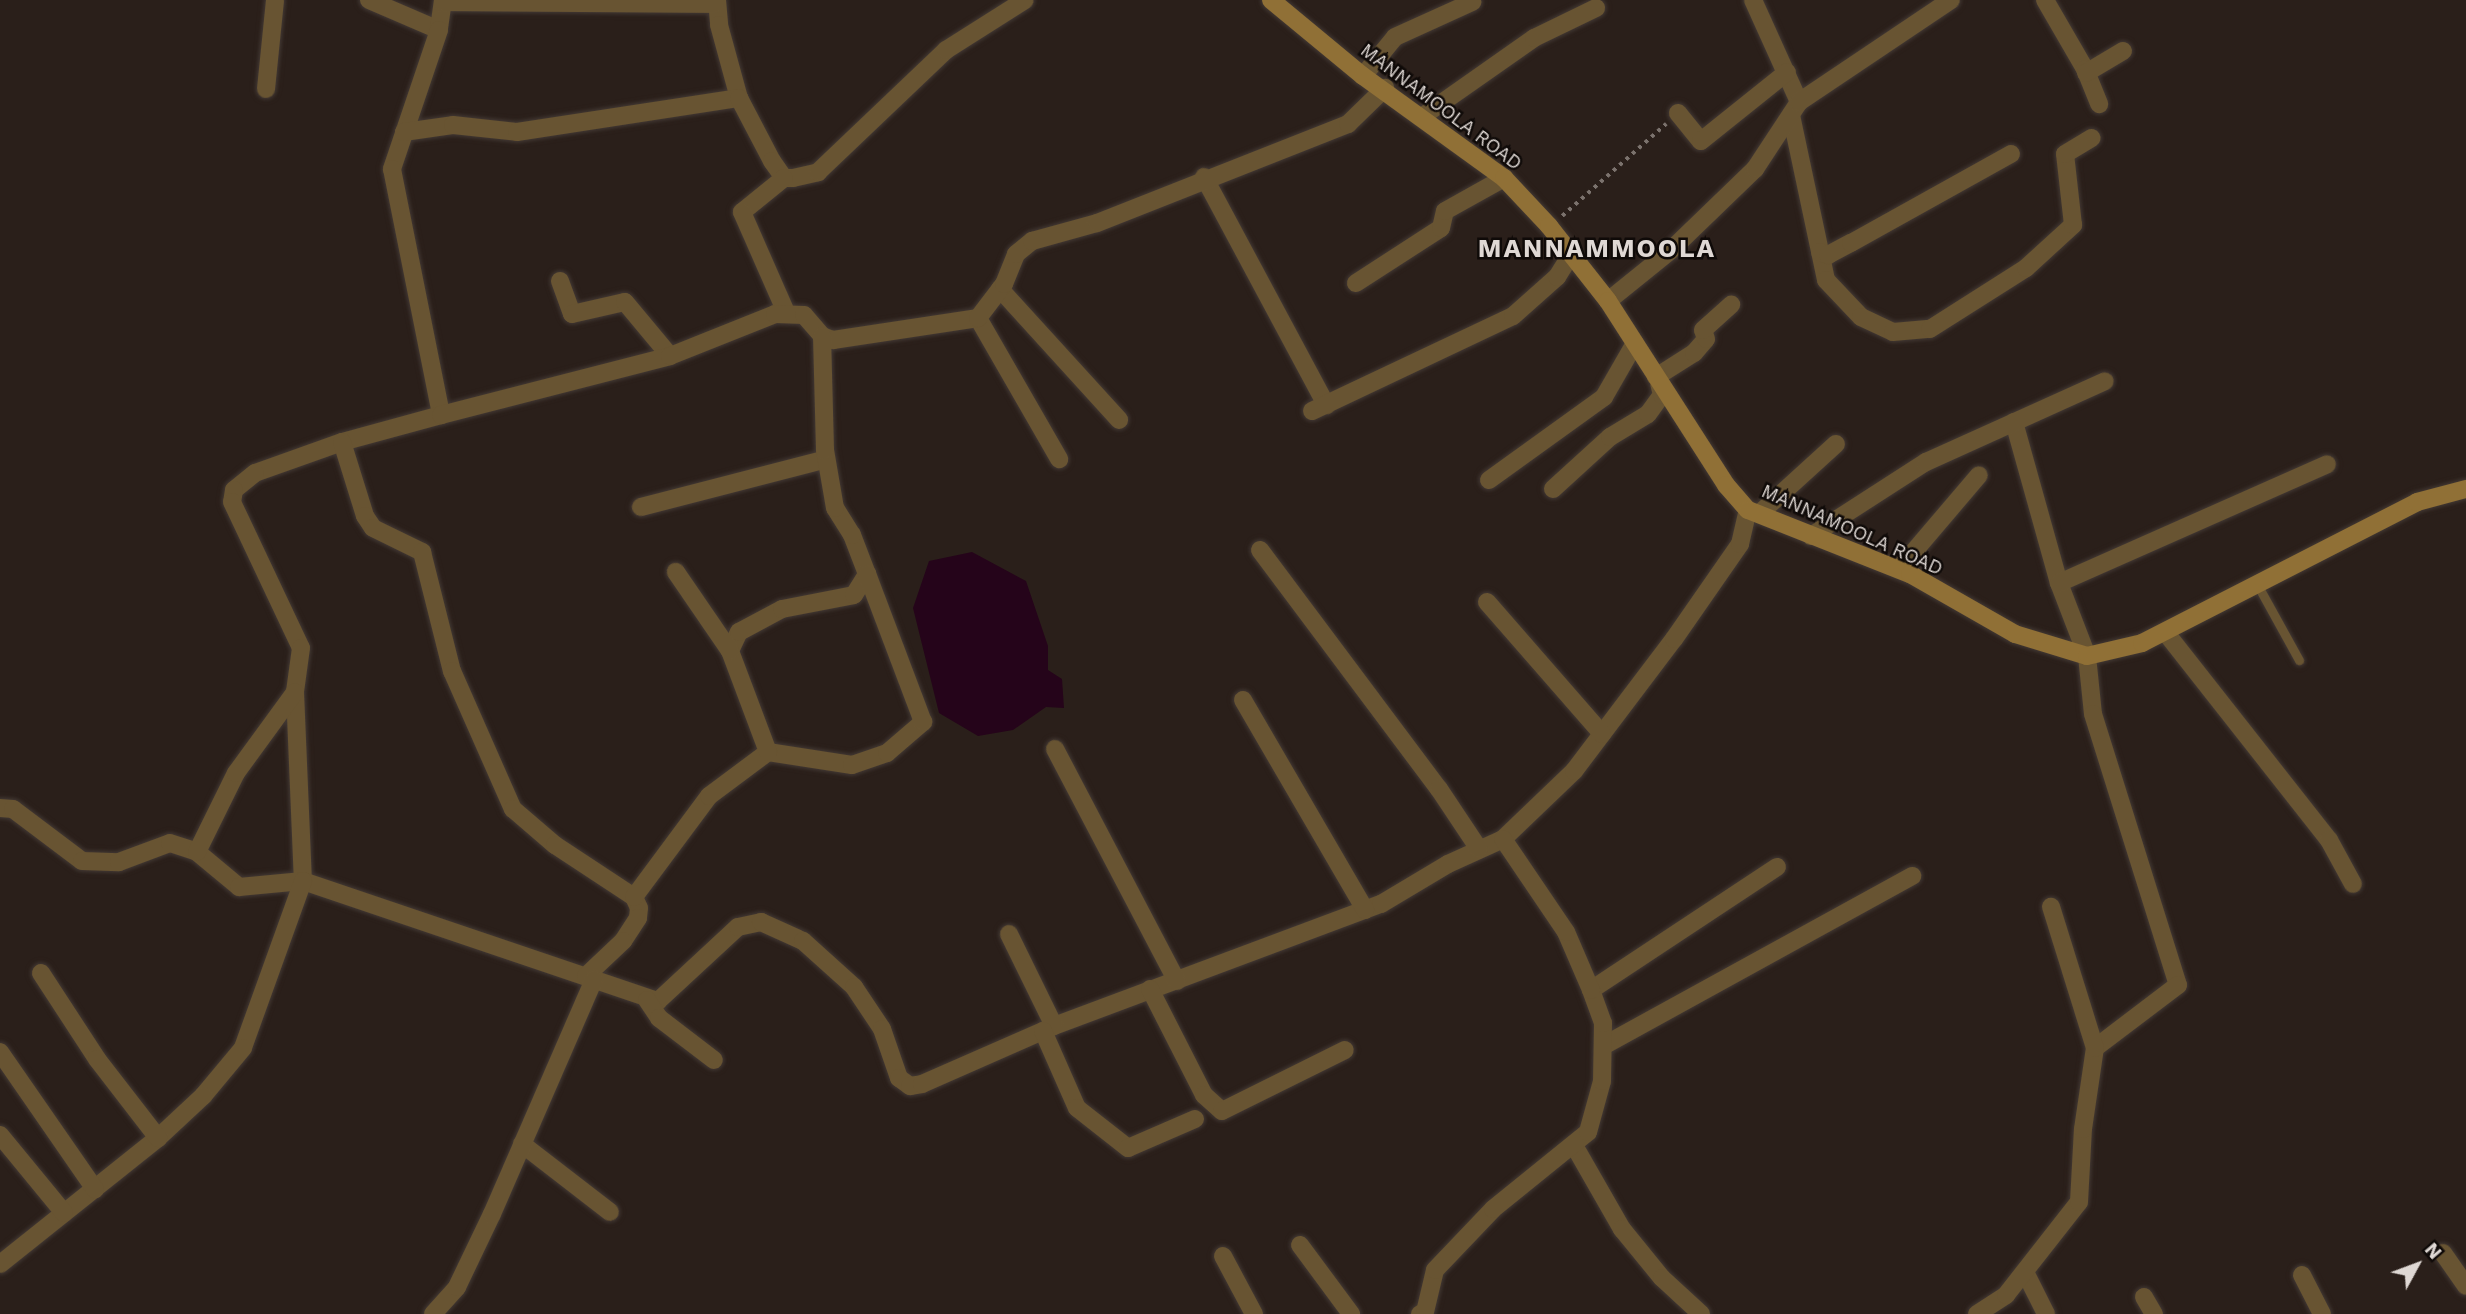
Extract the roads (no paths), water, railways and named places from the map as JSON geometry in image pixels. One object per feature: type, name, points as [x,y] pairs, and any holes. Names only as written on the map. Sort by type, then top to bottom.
[{"type":"main road","name":"MANNAMOOLA ROAD","points":[[1271,0],[1363,76],[1385,88],[1504,178],[1572,253],[1608,301],[1726,485],[1754,512],[1899,569],[2015,634],[2087,656]]},
{"type":"main road","points":[[2087,656],[2166,633],[2417,502],[2466,489]]},
{"type":"street","points":[[266,89],[275,0]]},
{"type":"street","points":[[369,0],[439,30]]},
{"type":"street","points":[[786,312],[743,212],[784,178],[818,172],[946,50],[1025,0]]},
{"type":"street","points":[[1753,0],[1787,72],[1826,280],[1861,317],[1893,332],[1930,329],[2026,268],[2073,225],[2065,154],[2092,138]]},
{"type":"street","points":[[1608,301],[1670,251],[1755,169],[1795,109],[1951,0]]},
{"type":"street","points":[[2045,0],[2086,73],[2099,104]]},
{"type":"street","points":[[441,415],[392,169],[439,30],[443,1],[716,2],[739,98],[784,178]]},
{"type":"street","points":[[1363,76],[1395,37],[1472,2]]},
{"type":"street","points":[[1423,116],[1511,52],[1596,8]]},
{"type":"street","points":[[2086,73],[2123,51]]},
{"type":"street","points":[[1678,113],[1701,141],[1787,72]]},
{"type":"street","points":[[0,1264],[158,1138],[203,1096],[243,1048],[303,881],[295,692],[301,649],[232,502],[234,490],[255,474],[342,442],[670,356],[786,312],[804,315],[822,336],[837,340],[978,318],[1000,289],[1016,254],[1032,241],[1097,223],[1204,177],[1348,124],[1385,88]]},
{"type":"street","points":[[404,132],[453,125],[517,132],[739,98]]},
{"type":"street","points":[[1820,252],[1828,255],[1852,243],[2011,154]]},
{"type":"street","points":[[1204,177],[1319,408],[1513,316],[1556,276],[1572,253]]},
{"type":"street","points":[[1356,283],[1441,228],[1445,211],[1504,178]]},
{"type":"street","points":[[560,281],[572,314],[625,302],[670,356]]},
{"type":"street","points":[[1000,289],[1119,420]]},
{"type":"street","points":[[1553,489],[1610,437],[1648,414],[1661,395],[1657,380],[1694,353],[1706,339],[1703,330],[1731,305]]},
{"type":"street","points":[[978,318],[1059,459]]},
{"type":"street","points":[[634,897],[709,796],[768,752],[852,765],[887,753],[923,722],[852,535],[835,508],[826,459],[822,336]]},
{"type":"street","points":[[1489,480],[1594,406],[1634,343]]},
{"type":"street","points":[[1811,536],[1926,462],[2105,381]]},
{"type":"street","points":[[2014,422],[2059,583],[2087,656],[2093,714],[2179,985],[2095,1048]]},
{"type":"street","points":[[342,442],[365,516],[373,528],[422,552],[452,671],[513,809],[555,845],[634,897],[638,918],[623,941],[590,978],[522,1144],[457,1287],[433,1314]]},
{"type":"street","points":[[0,808],[13,809],[82,861],[119,862],[170,843],[197,852],[239,887],[303,881],[590,978],[647,1000],[664,997],[738,927],[761,922],[803,941],[854,987],[882,1029],[898,1079],[910,1086],[1150,989],[1366,910],[1479,849],[1503,839],[1558,790],[1602,734],[1740,544],[1754,512],[1836,443]]},
{"type":"street","points":[[641,507],[826,459]]},
{"type":"street","points":[[2059,583],[2327,464]]},
{"type":"street","points":[[1899,569],[1979,475]]},
{"type":"street","points":[[1260,550],[1440,789],[1479,849]]},
{"type":"street","points":[[677,572],[730,651],[768,752]]},
{"type":"street","points":[[730,651],[739,632],[782,609],[854,595],[867,574]]},
{"type":"street","points":[[1487,602],[1602,734]]},
{"type":"street","points":[[2166,633],[2329,840],[2353,884]]},
{"type":"street","points":[[197,852],[236,773],[295,692]]},
{"type":"street","points":[[1243,700],[1366,910]]},
{"type":"street","points":[[1055,749],[1177,981]]},
{"type":"street","points":[[1424,1313],[1435,1270],[1493,1209],[1575,1147],[1588,1132],[1602,1081],[1603,1023],[1591,990],[1566,932],[1503,839]]},
{"type":"street","points":[[1591,990],[1777,867]]},
{"type":"street","points":[[1603,1046],[1912,876]]},
{"type":"street","points":[[1977,1314],[2006,1295],[2079,1202],[2082,1129],[2095,1048],[2051,907]]},
{"type":"street","points":[[1009,934],[1049,1029],[1077,1108],[1128,1148],[1195,1119]]},
{"type":"street","points":[[41,972],[97,1059],[158,1138]]},
{"type":"street","points":[[1150,989],[1204,1096],[1222,1111],[1345,1050]]},
{"type":"street","points":[[647,1000],[659,1018],[714,1060]]},
{"type":"street","points":[[0,1052],[95,1189]]},
{"type":"street","points":[[0,1135],[64,1213]]},
{"type":"street","points":[[522,1144],[610,1212]]},
{"type":"street","points":[[1575,1147],[1622,1229],[1662,1278],[1701,1314]]},
{"type":"street","points":[[1300,1245],[1351,1314]]},
{"type":"street","points":[[2443,1254],[2466,1286]]},
{"type":"street","points":[[1223,1256],[1254,1314]]},
{"type":"street","points":[[2025,1272],[2046,1314]]},
{"type":"street","points":[[2302,1275],[2322,1314]]},
{"type":"street","points":[[2144,1297],[2154,1314]]},
{"type":"lane","points":[[2258,584],[2299,660]]},
{"type":"district","name":"MANNAMMOOLA","points":[[1597,249]]}]
